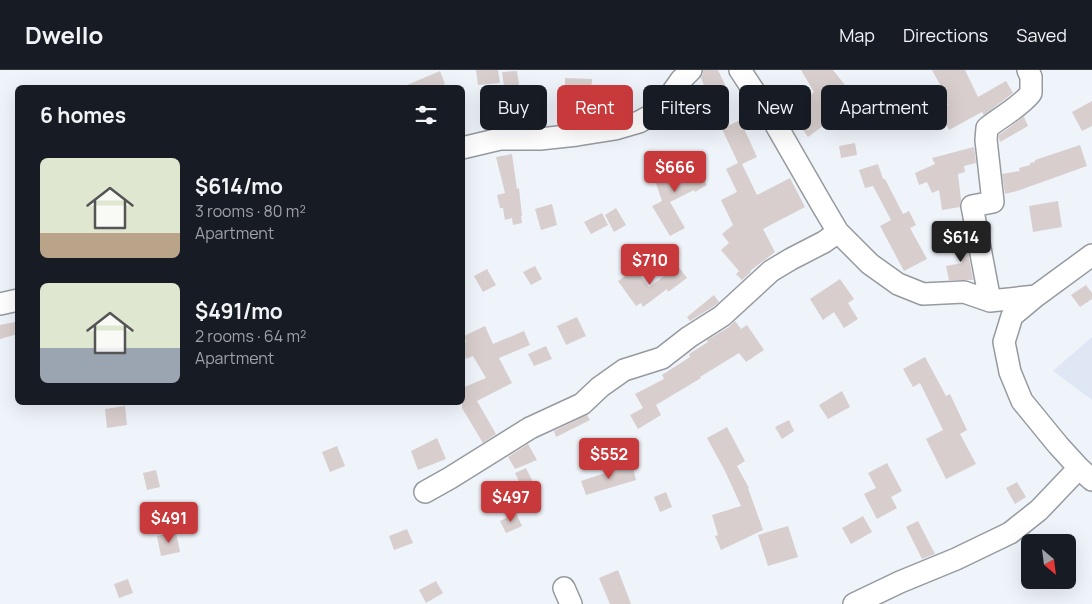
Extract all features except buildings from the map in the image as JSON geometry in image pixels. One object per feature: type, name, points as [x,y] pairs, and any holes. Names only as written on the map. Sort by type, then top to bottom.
[{"type":"street","points":[[465,147],[500,139],[540,140],[577,135],[615,129],[639,122],[659,111],[681,80],[691,70]]},
{"type":"street","points":[[740,70],[781,133],[838,232],[870,264],[898,284],[923,294],[964,292],[990,301],[1036,296]]},
{"type":"street","points":[[990,301],[972,206],[993,202],[986,140],[988,128],[1026,100],[1031,94],[1032,77],[1028,70]]},
{"type":"street","points":[[425,492],[530,428],[582,404],[600,387],[624,370],[662,358],[689,337],[722,316],[771,271],[824,242],[838,232]]},
{"type":"street","points":[[854,604],[900,582],[956,560],[1010,533],[1085,474],[1022,401],[1010,372],[1004,342],[1012,316],[1092,255]]},
{"type":"street","points":[[0,304],[15,301]]},
{"type":"shaded area","points":[[1092,337],[1092,400],[1053,371]]}]
